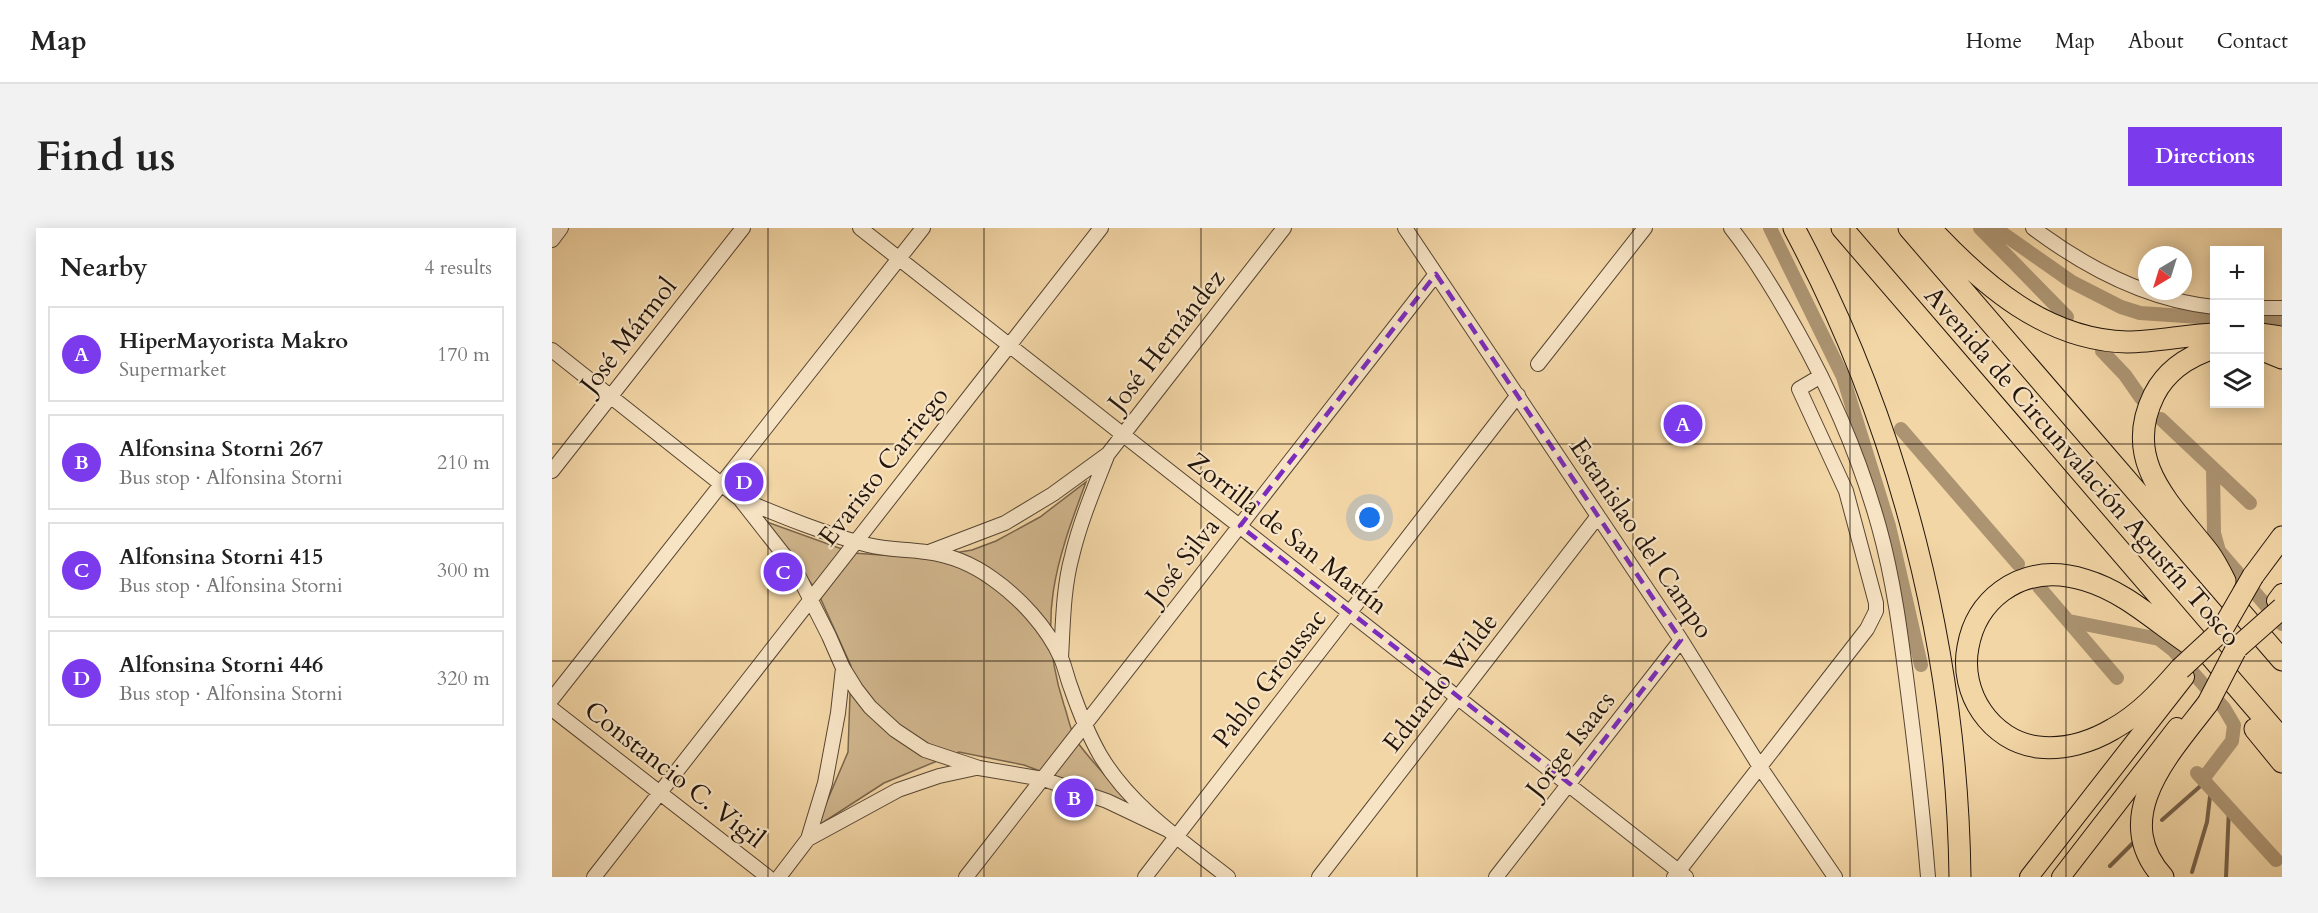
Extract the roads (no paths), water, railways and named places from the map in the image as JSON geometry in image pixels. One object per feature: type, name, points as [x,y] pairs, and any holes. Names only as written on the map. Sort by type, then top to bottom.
[{"type":"highway","points":[[1794,228],[1856,357],[1882,425],[1914,534],[1933,621],[1945,700],[1955,788],[1960,877]]},
{"type":"highway","name":"Avenida de Circunvalación Agustín Tosco","points":[[1842,228],[2282,739]]},
{"type":"highway","name":"Avenida de Circunvalación Agustín Tosco","points":[[1909,228],[2282,660]]},
{"type":"highway","points":[[1930,228],[1970,269],[1997,291],[2036,317],[2067,332],[2099,339],[2131,342],[2210,334]]},
{"type":"highway","points":[[2264,335],[2282,337]]},
{"type":"highway","points":[[2210,350],[2190,358],[2177,367],[2158,389],[2146,417],[2144,444],[2148,466],[2157,489],[2210,555],[2247,620],[2282,646]]},
{"type":"highway","points":[[2264,351],[2282,358]]},
{"type":"highway","points":[[2282,537],[2221,630],[2183,672],[2127,721],[2080,743],[2051,748],[2036,747],[1995,727],[1976,703],[1966,677],[1966,666],[1973,627],[1986,606],[2009,585],[2038,575],[2053,574],[2086,580],[2124,597],[2160,624],[2214,661],[2253,727],[2282,762]]},
{"type":"highway","points":[[2163,877],[2148,855],[2142,825],[2144,803],[2152,782],[2237,649],[2280,600]]},
{"type":"main road","points":[[2256,579],[2282,554]]},
{"type":"main road","points":[[2029,877],[2183,672]]},
{"type":"main road","points":[[2061,877],[2205,699]]},
{"type":"street","points":[[552,240],[561,228]]},
{"type":"street","name":"José Mármol","points":[[552,471],[743,228]]},
{"type":"street","name":"Zorrilla de San Martín","points":[[860,228],[1570,784],[1680,875]]},
{"type":"street","points":[[552,699],[923,228]]},
{"type":"street","name":"Evaristo Carriego","points":[[594,877],[1101,228]]},
{"type":"street","name":"José Hernández","points":[[1061,658],[1064,603],[1071,558],[1083,517],[1108,454],[1284,228]]},
{"type":"street","name":"Estanislao del Campo","points":[[1405,228],[1682,640],[1760,767],[1835,877]]},
{"type":"street","points":[[1538,364],[1645,228]]},
{"type":"street","points":[[1731,228],[1781,302],[1821,376],[1851,444],[1870,500],[1885,554],[1899,622],[1921,795],[1928,877]]},
{"type":"street","points":[[2033,228],[2087,263],[2127,284],[2177,300],[2210,306]]},
{"type":"street","name":"José Silva","points":[[966,877],[1436,274]]},
{"type":"street","points":[[2264,308],[2282,308]]},
{"type":"street","points":[[552,350],[740,499],[795,568],[843,668],[870,707],[895,730],[925,750],[979,768],[1043,779],[1107,801],[1172,834]]},
{"type":"street","points":[[1680,875],[1867,629],[1876,611],[1876,603],[1846,491],[1799,389],[1821,376]]},
{"type":"street","name":"Pablo Groussac","points":[[1145,877],[1172,834],[1350,612],[1518,395]]},
{"type":"street","name":"José Hernández","points":[[929,552],[983,533],[1014,518],[1053,494],[1108,454]]},
{"type":"street","points":[[740,499],[854,542],[929,552],[974,567],[1011,592],[1032,615],[1061,658],[1085,725],[1100,755],[1126,790],[1172,834],[1228,877]]},
{"type":"street","name":"Eduardo Wilde","points":[[1319,877],[1598,516]]},
{"type":"street","name":"Jorge Isaacs","points":[[1496,877],[1682,640]]},
{"type":"street","points":[[778,877],[808,839],[825,783],[838,713],[843,668]]},
{"type":"street","name":"Constancio C. Vigil","points":[[552,709],[768,877]]},
{"type":"street","points":[[808,839],[898,790],[939,776],[979,768]]},
{"type":"waterway","points":[[1770,228],[1843,377],[1889,526],[1921,665]]},
{"type":"waterway","points":[[1980,228],[2067,317]]},
{"type":"waterway","points":[[1995,228],[2072,282],[2121,307],[2140,313],[2210,318]]},
{"type":"waterway","points":[[2264,319],[2282,318]]},
{"type":"waterway","points":[[2102,351],[2125,375],[2141,398]]},
{"type":"waterway","points":[[2161,419],[2250,503]]},
{"type":"waterway","points":[[1901,429],[2018,564]]},
{"type":"waterway","points":[[2213,469],[2214,533],[2219,551],[2282,624]]},
{"type":"waterway","points":[[2039,587],[2117,678]]},
{"type":"waterway","points":[[2069,621],[2159,639],[2173,650],[2224,708],[2234,725],[2232,741],[2203,779]]},
{"type":"waterway","points":[[2197,773],[2276,860]]},
{"type":"waterway","points":[[2162,820],[2205,782]]},
{"type":"waterway","points":[[2192,872],[2207,822],[2211,788]]},
{"type":"waterway","points":[[2226,877],[2229,808]]},
{"type":"waterway","points":[[2110,866],[2135,841]]},
{"type":"place","name":"HiperMayorista Makro","points":[[1683,424]]},
{"type":"place","name":"Alfonsina Storni 446","points":[[744,482]]},
{"type":"place","name":"Alfonsina Storni 415","points":[[783,572]]},
{"type":"place","name":"Alfonsina Storni 267","points":[[1074,798]]}]
